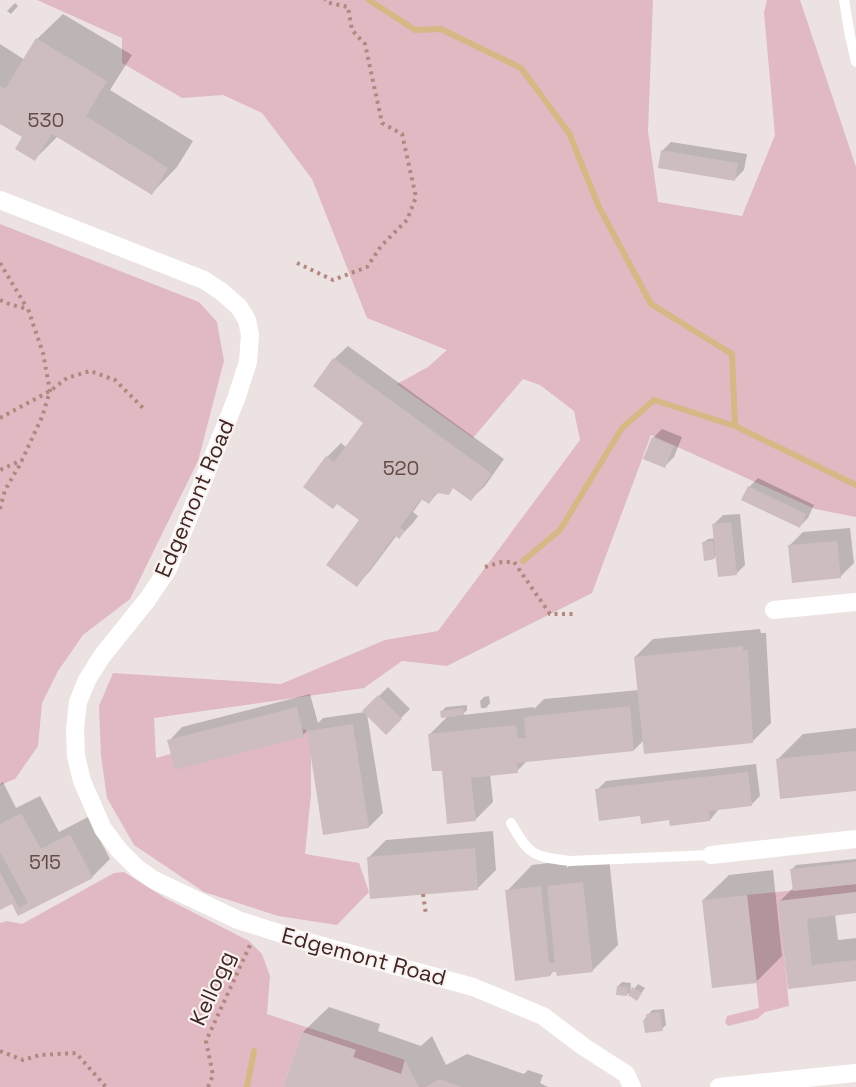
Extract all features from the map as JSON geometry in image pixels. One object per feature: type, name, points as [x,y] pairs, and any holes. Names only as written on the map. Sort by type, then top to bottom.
[{"type":"street","name":"Edgemont Road","points":[[0,200],[204,280],[239,307],[247,320],[250,335],[248,362],[236,399],[168,569],[147,600],[102,657],[87,680],[78,702],[75,729],[76,756],[82,781],[103,829],[119,850],[138,869],[154,880],[238,920],[304,941],[473,987],[543,1016],[584,1047],[626,1074],[632,1087]]},
{"type":"street","points":[[774,610],[856,602]]},
{"type":"street","points":[[711,855],[856,839]]},
{"type":"street","points":[[719,1087],[856,1073]]},
{"type":"lane","points":[[844,0],[856,62]]},
{"type":"lane","points":[[511,823],[525,847],[534,854],[553,859],[570,861],[711,855]]},
{"type":"path","points":[[297,262],[333,280],[367,267],[381,246],[407,220],[416,196],[402,134],[382,123],[365,44],[352,30],[348,7],[325,0]]},
{"type":"path","points":[[0,262],[28,309],[44,353],[50,391],[42,417],[5,490],[0,509]]},
{"type":"path","points":[[0,300],[28,309]]},
{"type":"path","points":[[0,418],[50,391],[67,378],[90,371],[115,380],[143,408]]},
{"type":"path","points":[[0,470],[22,460]]},
{"type":"path","points":[[485,567],[502,562],[514,562],[540,603],[550,614],[576,614]]},
{"type":"path","points":[[423,894],[426,915]]},
{"type":"path","name":"Kellogg","points":[[208,1087],[213,1075],[206,1041],[253,938]]},
{"type":"path","points":[[0,1051],[23,1060],[40,1055],[76,1053],[106,1087]]},
{"type":"shaded area","points":[[37,0],[653,0],[648,131],[658,202],[742,216],[775,135],[764,13],[767,0],[800,0],[856,167],[856,517],[815,509],[651,435],[592,593],[447,666],[402,661],[364,688],[154,718],[156,758],[285,722],[311,732],[311,794],[305,854],[359,863],[369,892],[337,925],[278,916],[204,892],[134,845],[107,798],[101,756],[99,706],[113,673],[281,684],[385,640],[438,631],[580,440],[574,411],[540,385],[523,379],[473,438],[397,384],[428,367],[447,350],[367,318],[312,179],[262,113],[223,95],[182,98],[122,63],[122,38]]},
{"type":"shaded area","points":[[0,224],[199,302],[217,322],[224,361],[198,461],[130,599],[83,635],[58,671],[42,703],[38,746],[15,779],[0,785]]},
{"type":"shaded area","points":[[124,872],[165,898],[249,941],[262,954],[270,976],[267,1014],[405,1060],[401,1074],[353,1057],[355,1050],[302,1032],[283,1087],[0,1087],[0,923],[7,921],[22,924],[114,873]]},
{"type":"shaded area","points":[[856,884],[856,892],[779,901],[789,1006],[765,1012],[757,1019],[728,1026],[725,1022],[727,1016],[759,1008],[747,895]]},
{"type":"building","points":[[36,38],[107,81],[86,116],[168,168],[152,195],[52,134],[35,161],[15,149],[22,137],[0,124],[0,86],[5,89]]},
{"type":"building","points":[[661,150],[738,163],[735,181],[658,168]]},
{"type":"building","points":[[333,358],[492,474],[471,501],[453,488],[449,495],[437,493],[429,504],[421,499],[400,527],[405,531],[399,539],[395,535],[357,587],[326,565],[359,520],[337,504],[333,509],[303,487],[326,456],[334,462],[363,423],[313,386]]},
{"type":"building","points":[[652,437],[674,446],[665,468],[643,459]]},
{"type":"building","points":[[748,486],[806,514],[800,528],[741,500]]},
{"type":"building","points":[[731,522],[737,575],[718,577],[712,524]]},
{"type":"building","points":[[713,541],[715,559],[704,561],[702,542]]},
{"type":"building","points":[[837,541],[841,578],[792,583],[788,545]]},
{"type":"building","points":[[743,646],[743,650],[748,650],[753,743],[644,754],[634,657]]},
{"type":"building","points":[[378,695],[402,719],[386,735],[362,711]]},
{"type":"building","points":[[630,706],[634,751],[517,763],[518,773],[471,778],[476,821],[447,824],[442,771],[432,771],[428,734],[516,725],[518,738],[526,738],[524,717]]},
{"type":"building","points":[[297,707],[304,737],[175,770],[167,740]]},
{"type":"building","points":[[463,708],[464,715],[441,718],[440,711]]},
{"type":"building","points":[[353,724],[369,828],[323,835],[307,731]]},
{"type":"building","points":[[856,751],[856,791],[780,799],[776,759]]},
{"type":"building","points":[[748,772],[752,806],[709,811],[710,821],[670,826],[669,820],[641,824],[640,816],[599,821],[595,789]]},
{"type":"building","points":[[21,813],[41,849],[70,834],[93,878],[18,916],[12,904],[0,910],[0,872],[19,908],[28,903],[0,852],[0,824]]},
{"type":"building","points":[[475,848],[478,890],[370,899],[367,857]]},
{"type":"building","points":[[856,862],[856,884],[793,891],[790,869]]},
{"type":"building","points":[[583,882],[593,972],[557,976],[556,972],[550,972],[551,976],[515,981],[505,890],[541,886],[549,963],[555,963],[547,886]]},
{"type":"building","points":[[856,892],[856,913],[807,919],[812,965],[856,960],[856,981],[788,989],[778,901]]},
{"type":"building","points":[[747,895],[757,983],[712,988],[702,900]]},
{"type":"building","points":[[617,986],[628,987],[627,996],[616,995]]},
{"type":"building","points":[[632,987],[642,993],[637,1001],[628,995]]},
{"type":"building","points":[[660,1012],[663,1031],[645,1033],[643,1020],[647,1019],[646,1014]]},
{"type":"building","points":[[302,1032],[356,1050],[353,1057],[401,1074],[405,1060],[419,1087],[283,1087]]},
{"type":"building","points":[[440,1079],[461,1087],[425,1087]]},
{"type":"waterway","points":[[369,0],[415,30],[441,29],[521,68],[569,133],[599,207],[651,304],[732,354],[735,426]]},
{"type":"waterway","points":[[523,561],[560,530],[622,428],[654,400],[735,426],[856,485]]},
{"type":"waterway","points":[[247,1087],[254,1051]]}]
